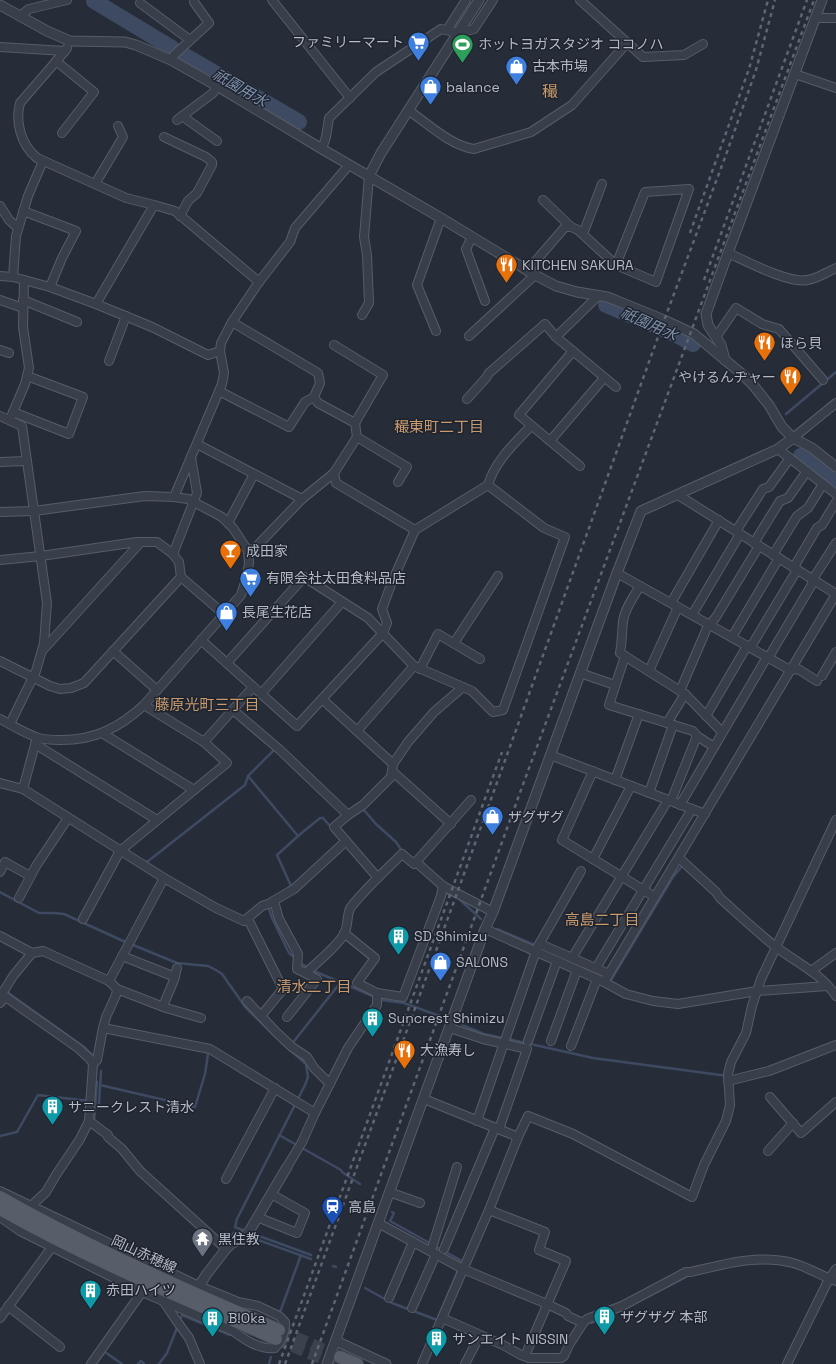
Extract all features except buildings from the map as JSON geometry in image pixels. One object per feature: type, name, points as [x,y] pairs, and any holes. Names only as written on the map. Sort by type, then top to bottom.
[{"type":"main road","name":"岡山赤穂線","points":[[0,1197],[23,1216],[83,1253],[148,1283],[277,1335]]},
{"type":"main road","name":"岡山赤穂線","points":[[0,1209],[23,1216]]},
{"type":"main road","points":[[340,1357],[357,1364]]},
{"type":"street","points":[[20,16],[29,9],[67,0]]},
{"type":"street","points":[[272,0],[350,98]]},
{"type":"street","points":[[447,30],[466,0]]},
{"type":"street","points":[[362,315],[369,303],[367,255],[364,237],[369,176],[408,110],[479,0]]},
{"type":"street","points":[[322,149],[326,137],[329,118],[376,72],[441,29],[458,33],[474,29],[493,0]]},
{"type":"street","points":[[580,0],[643,57],[684,55],[702,44]]},
{"type":"street","points":[[725,360],[721,345],[708,325],[706,314],[822,0]]},
{"type":"street","points":[[170,60],[174,54],[209,23],[194,2]]},
{"type":"street","points":[[140,4],[190,40]]},
{"type":"street","points":[[0,5],[70,42],[125,42],[136,45],[170,60],[217,86],[441,218],[531,273],[556,286],[615,300],[694,334],[754,385],[782,427],[792,438],[812,448],[835,466]]},
{"type":"street","points":[[815,18],[835,17]]},
{"type":"street","points":[[70,42],[65,51],[20,103],[18,111],[20,131],[24,144],[30,152],[43,160],[126,198],[175,211],[259,282]]},
{"type":"street","points":[[408,110],[456,144],[474,150],[531,132],[572,105],[627,43]]},
{"type":"street","points":[[0,47],[65,51]]},
{"type":"street","points":[[56,61],[94,92],[62,133]]},
{"type":"street","points":[[795,74],[836,88]]},
{"type":"street","points":[[217,86],[212,93],[180,118],[217,141]]},
{"type":"street","points":[[94,184],[123,137],[118,126]]},
{"type":"street","points":[[164,137],[206,157],[212,162],[212,165],[197,193],[188,201],[180,216]]},
{"type":"street","points":[[13,277],[18,228],[28,196],[43,160]]},
{"type":"street","points":[[174,497],[222,384],[224,373],[220,351],[221,343],[232,322],[259,282],[290,242],[295,228],[349,165]]},
{"type":"street","points":[[583,234],[602,184]]},
{"type":"street","points":[[543,200],[571,227],[583,234],[616,264],[656,282],[689,189],[645,192],[616,264]]},
{"type":"street","points":[[96,304],[154,205]]},
{"type":"street","points":[[0,206],[9,220],[18,228]]},
{"type":"street","points":[[23,211],[76,231],[62,258],[50,287]]},
{"type":"street","points":[[436,331],[417,285],[441,218]]},
{"type":"street","points":[[469,336],[531,273],[565,227],[571,227]]},
{"type":"street","points":[[472,237],[466,249],[485,301]]},
{"type":"street","points":[[728,253],[775,274],[795,279],[807,280],[836,268]]},
{"type":"street","points":[[0,276],[13,277],[50,287],[96,304],[152,327],[208,355],[220,351]]},
{"type":"street","points":[[10,421],[29,368],[23,326],[24,280]]},
{"type":"street","points":[[556,338],[599,295]]},
{"type":"street","points":[[0,300],[23,304],[77,322]]},
{"type":"street","points":[[716,337],[736,308],[762,324],[779,329],[823,380]]},
{"type":"street","points":[[108,361],[126,316]]},
{"type":"street","points":[[219,391],[289,427],[305,402],[314,396],[320,383],[318,373],[232,322]]},
{"type":"street","points":[[467,399],[489,374],[544,324],[556,338],[616,387]]},
{"type":"street","points":[[248,551],[255,548],[302,499],[334,474],[358,437],[355,423],[383,375],[334,345]]},
{"type":"street","points":[[0,350],[9,353]]},
{"type":"street","points":[[573,351],[518,415],[580,466]]},
{"type":"street","points":[[13,412],[69,434],[83,397],[27,376]]},
{"type":"street","points":[[550,441],[604,378]]},
{"type":"street","points":[[314,396],[318,403],[355,423]]},
{"type":"street","points":[[327,1364],[485,929],[493,912],[550,754],[641,511],[778,449],[836,403]]},
{"type":"street","points":[[0,416],[22,426],[47,603],[42,651],[33,677],[10,724]]},
{"type":"street","points":[[201,640],[297,726],[383,633],[387,623],[382,609],[415,530],[488,485],[496,464],[531,426]]},
{"type":"street","points":[[358,437],[407,467],[398,482]]},
{"type":"street","points":[[196,444],[302,499]]},
{"type":"street","points":[[778,449],[836,494]]},
{"type":"street","points":[[173,554],[197,493],[191,456]]},
{"type":"street","points":[[692,615],[763,489],[769,487],[790,458]]},
{"type":"street","points":[[0,462],[27,461]]},
{"type":"street","points":[[649,793],[670,724],[707,628],[716,617],[780,501],[788,498],[807,471]]},
{"type":"street","points":[[228,523],[254,474]]},
{"type":"street","points":[[334,474],[336,483],[415,530]]},
{"type":"street","points":[[732,637],[797,516],[808,508],[824,484]]},
{"type":"street","points":[[226,663],[304,577],[368,618],[417,668],[472,691],[492,712],[503,710],[565,537],[544,528],[488,485]]},
{"type":"street","points":[[571,1046],[600,980],[609,974],[836,594],[678,495]]},
{"type":"street","points":[[0,512],[34,511],[145,496],[188,499],[222,517],[233,528],[248,551],[248,570],[241,595],[144,705],[129,718],[112,729],[102,733],[75,740],[36,741]]},
{"type":"street","points":[[706,716],[748,646],[752,645],[817,528],[822,524],[836,502]]},
{"type":"street","points":[[671,603],[719,520]]},
{"type":"street","points":[[0,560],[41,556],[141,542],[157,542],[173,554],[179,562],[181,577],[224,615]]},
{"type":"street","points":[[42,651],[141,542]]},
{"type":"street","points":[[680,805],[722,732],[811,586],[813,579],[836,543]]},
{"type":"street","points":[[617,573],[790,670],[798,669],[819,678],[836,652]]},
{"type":"street","points":[[454,643],[498,576]]},
{"type":"street","points":[[0,661],[50,686],[60,689],[71,688],[84,683],[181,577]]},
{"type":"street","points":[[640,586],[631,601],[623,620],[623,639],[620,653],[682,692],[722,732]]},
{"type":"street","points":[[261,694],[342,602]]},
{"type":"street","points":[[649,671],[678,607]]},
{"type":"street","points":[[357,731],[417,668],[438,634],[480,658]]},
{"type":"street","points":[[113,651],[157,690]]},
{"type":"street","points":[[625,656],[608,705],[693,731],[696,736],[714,747]]},
{"type":"street","points":[[580,673],[615,685]]},
{"type":"street","points":[[204,742],[254,687]]},
{"type":"street","points":[[378,878],[334,827],[348,815],[363,806],[391,777],[393,767],[408,742],[434,712],[463,687]]},
{"type":"street","points":[[322,699],[357,731],[451,824]]},
{"type":"street","points":[[83,919],[120,850],[227,763],[204,742],[144,705]]},
{"type":"street","points":[[233,710],[280,750],[348,815]]},
{"type":"street","points":[[615,780],[639,714]]},
{"type":"street","points":[[0,719],[10,724],[157,820]]},
{"type":"street","points":[[102,733],[194,790]]},
{"type":"street","points":[[572,958],[670,801],[696,736]]},
{"type":"street","points":[[23,789],[36,741]]},
{"type":"street","points":[[550,754],[705,814]]},
{"type":"street","points":[[593,771],[562,840],[655,897]]},
{"type":"street","points":[[0,783],[23,789],[164,878],[216,908],[244,921],[262,906],[274,901],[294,889],[346,841]]},
{"type":"street","points":[[593,859],[631,786]]},
{"type":"street","points":[[416,862],[471,800]]},
{"type":"street","points":[[596,968],[692,809]]},
{"type":"street","points":[[19,898],[36,866],[68,818]]},
{"type":"street","points":[[422,1364],[441,1320],[460,1268],[489,1210],[528,1116],[573,1134],[692,1197],[704,1165],[726,1121],[730,1105],[728,1078],[731,1062],[746,1033],[752,1006],[776,947],[836,820]]},
{"type":"street","points":[[308,971],[331,950],[344,933],[350,909],[402,854],[414,864],[416,862],[443,886],[493,912]]},
{"type":"street","points":[[679,858],[720,898],[776,947],[811,971],[836,996]]},
{"type":"street","points":[[0,872],[5,862],[30,876]]},
{"type":"street","points":[[477,1120],[538,948],[581,871]]},
{"type":"street","points":[[109,981],[164,878]]},
{"type":"street","points":[[344,933],[375,958],[356,983],[377,996],[403,997],[441,896],[443,886]]},
{"type":"street","points":[[274,901],[279,920],[298,954],[297,969],[308,971],[317,979],[287,1017]]},
{"type":"street","points":[[248,919],[283,989],[261,1016]]},
{"type":"street","points":[[485,929],[538,948],[572,958],[609,974]]},
{"type":"street","points":[[0,936],[32,953],[43,951],[109,981],[117,989],[201,1018]]},
{"type":"street","points":[[538,948],[557,961],[600,980],[626,994],[653,1001],[678,1004],[758,991],[827,986]]},
{"type":"street","points":[[23,1216],[46,1192],[92,1123],[91,1101],[93,1064],[90,1059],[78,1048],[2,997],[13,976],[32,953]]},
{"type":"street","points":[[811,971],[836,953]]},
{"type":"street","points":[[122,956],[175,977]]},
{"type":"street","points":[[528,1041],[557,961]]},
{"type":"street","points":[[163,1006],[175,977],[177,968]]},
{"type":"street","points":[[551,1041],[577,970]]},
{"type":"street","points":[[93,1064],[97,1060],[103,1028],[117,989]]},
{"type":"street","points":[[199,1286],[224,1247],[247,1233],[257,1217],[299,1147],[348,1048],[377,1005],[377,996]]},
{"type":"street","points":[[247,1002],[291,1045],[307,1057],[314,1068],[330,1084]]},
{"type":"street","points":[[103,1028],[210,1048],[315,1113]]},
{"type":"street","points":[[444,1249],[497,1128],[527,1049],[483,1039],[450,1028]]},
{"type":"street","points":[[728,1078],[769,1071],[836,1045]]},
{"type":"street","points":[[226,1179],[275,1088]]},
{"type":"street","points":[[770,1097],[801,1133],[836,1102]]},
{"type":"street","points":[[424,1099],[518,1137]]},
{"type":"street","points":[[92,1123],[108,1135],[108,1137],[122,1149],[150,1181],[224,1247]]},
{"type":"street","points":[[768,1152],[793,1123]]},
{"type":"street","points":[[412,1308],[433,1253],[457,1167]]},
{"type":"street","points":[[0,1191],[23,1216],[52,1247],[142,1292],[233,1331],[244,1339],[268,1349],[275,1348],[278,1345],[286,1327],[286,1322],[279,1316],[258,1306],[238,1302],[23,1216],[0,1217]]},
{"type":"street","points":[[389,1192],[420,1203]]},
{"type":"street","points":[[257,1217],[297,1233],[305,1214],[271,1194]]},
{"type":"street","points":[[489,1210],[545,1232],[539,1250],[566,1261],[525,1356]]},
{"type":"street","points":[[378,1223],[460,1268],[547,1304],[583,1323]]},
{"type":"street","points":[[388,1298],[413,1242]]},
{"type":"street","points":[[0,1318],[52,1247]]},
{"type":"street","points":[[441,1320],[528,1358],[561,1358],[564,1356],[569,1345],[587,1319],[628,1303],[686,1272],[746,1260],[764,1259],[792,1263],[833,1280]]},
{"type":"street","points":[[787,1364],[833,1280],[836,1269]]},
{"type":"street","points":[[91,1364],[142,1292]]},
{"type":"street","points":[[164,1302],[189,1338],[200,1364]]},
{"type":"street","points":[[8,1306],[60,1347]]},
{"type":"street","points":[[465,1364],[478,1337]]},
{"type":"street","points":[[336,1341],[386,1364]]},
{"type":"waterway","name":"祇園用水","points":[[94,1],[172,48]]},
{"type":"waterway","name":"祇園用水","points":[[182,54],[299,122]]},
{"type":"waterway","name":"祇園用水","points":[[606,305],[677,335],[693,344]]},
{"type":"waterway","points":[[786,414],[836,372]]},
{"type":"waterway","name":"祇園用水","points":[[801,456],[836,483]]},
{"type":"waterway","points":[[275,749],[248,776],[298,836],[277,855],[291,886],[287,889]]},
{"type":"waterway","points":[[144,861],[147,862],[245,785],[248,776]]},
{"type":"waterway","points":[[363,809],[376,824],[396,842],[402,851]]},
{"type":"waterway","points":[[298,836],[320,818],[323,818],[330,826],[333,824]]},
{"type":"waterway","points":[[610,979],[611,980],[673,877],[683,865]]},
{"type":"waterway","points":[[444,890],[446,893],[458,898],[481,919]]},
{"type":"waterway","points":[[0,892],[39,913],[64,914],[177,963],[208,966],[216,970],[222,974],[246,1008],[274,1035]]},
{"type":"waterway","points":[[269,909],[289,953],[302,964],[314,971],[382,1000],[404,1003],[445,1018]]},
{"type":"waterway","points":[[497,929],[537,946]]},
{"type":"waterway","points":[[594,972],[603,976]]},
{"type":"waterway","points":[[291,1045],[340,983]]},
{"type":"waterway","points":[[7,992],[84,1047],[93,1056]]},
{"type":"waterway","points":[[462,1025],[484,1034],[503,1038]]},
{"type":"waterway","points":[[508,1039],[593,1058],[728,1076]]},
{"type":"waterway","points":[[247,1232],[235,1227],[237,1219],[308,1077],[306,1064],[282,1043]]},
{"type":"waterway","points":[[100,1085],[195,1107],[205,1074],[208,1054]]},
{"type":"waterway","points":[[99,1103],[101,1071]]},
{"type":"waterway","points":[[94,1122],[97,1082]]},
{"type":"waterway","points":[[0,1136],[17,1132],[38,1095],[89,1101]]},
{"type":"waterway","points":[[279,1135],[341,1170],[360,1184]]},
{"type":"waterway","points":[[392,1212],[394,1213],[390,1221],[462,1261],[437,1320]]},
{"type":"waterway","points":[[223,1244],[235,1232],[242,1234]]},
{"type":"waterway","points":[[251,1233],[311,1255]]},
{"type":"waterway","points":[[247,1236],[311,1259]]},
{"type":"waterway","points":[[280,1312],[301,1255]]},
{"type":"waterway","points":[[591,1323],[626,1308],[686,1277]]},
{"type":"waterway","points":[[365,1288],[392,1303],[437,1320]]},
{"type":"waterway","points":[[159,1364],[167,1353],[182,1315],[230,1335]]},
{"type":"waterway","points":[[97,1362],[105,1352],[122,1364]]},
{"type":"waterway","points":[[269,1364],[271,1357]]},
{"type":"waterway","points":[[138,1364],[141,1361],[144,1364]]},
{"type":"tunnel","points":[[279,1330],[340,1357]]},
{"type":"tunnel","points":[[276,1339],[335,1364]]},
{"type":"railway","points":[[690,233],[749,69],[768,0]]},
{"type":"railway","points":[[285,1364],[662,326],[727,152],[756,70],[775,0]]},
{"type":"railway","points":[[704,280],[807,0]]},
{"type":"railway","points":[[312,1364],[525,779],[814,0]]},
{"type":"railway","points":[[279,1364],[502,752]]},
{"type":"place","name":"ファミリーマート","points":[[419,62]]},
{"type":"place","name":"ホットヨガスタジオ ココノハ","points":[[462,64]]},
{"type":"place","name":"古本市場","points":[[517,86]]},
{"type":"place","name":"balance","points":[[430,106]]},
{"type":"place","name":"KITCHEN SAKURA","points":[[507,284]]},
{"type":"place","name":"ほら貝","points":[[765,362]]},
{"type":"place","name":"やけるんヂャー","points":[[791,396]]},
{"type":"place","name":"成田家","points":[[231,570]]},
{"type":"place","name":"有限会社太田食料品店","points":[[250,598]]},
{"type":"place","name":"長尾生花店","points":[[226,632]]},
{"type":"place","name":"ザグザグ","points":[[493,836]]},
{"type":"place","name":"SD Shimizu","points":[[399,956]]},
{"type":"place","name":"SALONS","points":[[441,982]]},
{"type":"place","name":"Suncrest Shimizu","points":[[373,1038]]},
{"type":"place","name":"大漁寿し","points":[[405,1070]]},
{"type":"place","name":"サニークレスト清水","points":[[53,1126]]},
{"type":"place","name":"高島","points":[[332,1226]]},
{"type":"place","name":"黒住教","points":[[202,1258]]},
{"type":"place","name":"赤田ハイツ","points":[[91,1310]]},
{"type":"place","name":"ザグザグ 本部","points":[[604,1336]]},
{"type":"place","name":"B!Oka","points":[[213,1338]]},
{"type":"place","name":"サンエイト NISSIN","points":[[437,1358]]},
{"type":"district","name":"穝","points":[[550,91]]},
{"type":"district","name":"穝東町二丁目","points":[[439,427]]},
{"type":"district","name":"藤原光町三丁目","points":[[207,705]]},
{"type":"district","name":"高島二丁目","points":[[602,920]]},
{"type":"district","name":"清水二丁目","points":[[314,987]]}]
